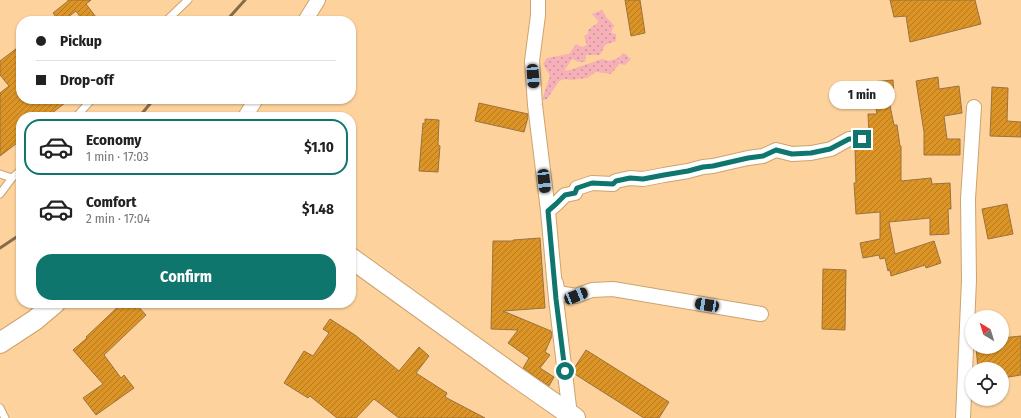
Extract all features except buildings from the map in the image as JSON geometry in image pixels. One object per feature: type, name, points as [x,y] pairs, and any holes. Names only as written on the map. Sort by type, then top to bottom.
[{"type":"main road","points":[[356,262],[573,416]]},
{"type":"main road","points":[[0,343],[35,320],[49,308]]},
{"type":"street","points":[[308,16],[318,0]]},
{"type":"street","points":[[538,0],[538,15],[532,61],[554,275],[573,416]]},
{"type":"street","points":[[963,418],[969,280],[968,199],[974,107]]},
{"type":"street","points":[[548,211],[565,195],[575,193],[577,188],[592,183],[613,184],[616,181],[630,178],[643,179],[688,171],[763,156],[776,150],[792,154],[811,153],[830,149],[849,139],[862,139]]},
{"type":"street","points":[[554,275],[558,293],[576,296],[592,290],[613,289],[761,314]]},
{"type":"lane","points":[[171,16],[188,0]]},
{"type":"lane","points":[[80,112],[88,104]]},
{"type":"lane","points":[[0,174],[12,178]]},
{"type":"lane","points":[[0,194],[16,174]]},
{"type":"lane","points":[[0,408],[5,418]]},
{"type":"shaded area","points":[[602,10],[614,25],[611,33],[616,34],[616,41],[605,45],[600,55],[586,55],[585,62],[579,62],[572,59],[564,71],[602,59],[609,61],[618,58],[624,53],[631,59],[625,65],[619,64],[611,74],[596,72],[587,78],[571,80],[565,79],[559,81],[547,99],[542,100],[550,76],[543,64],[547,58],[569,54],[576,44],[582,47],[587,45],[584,36],[588,34],[588,30],[599,22],[592,14]]},
{"type":"railway","points":[[231,16],[245,0]]},
{"type":"railway","points":[[143,112],[150,104]]},
{"type":"railway","points":[[0,248],[16,237]]},
{"type":"route","points":[[565,371],[556,299],[548,211],[565,195],[575,193],[577,188],[592,183],[613,184],[616,181],[630,178],[643,179],[688,171],[763,156],[776,150],[792,154],[811,153],[830,149],[849,139],[862,139]]}]
